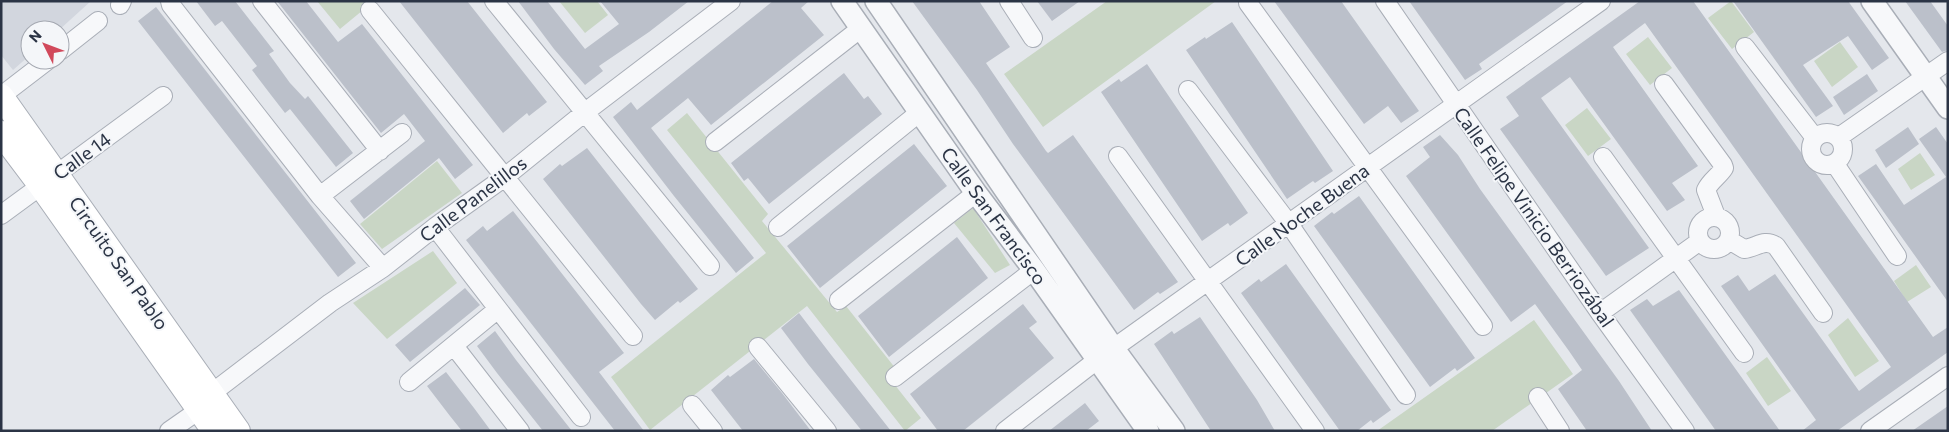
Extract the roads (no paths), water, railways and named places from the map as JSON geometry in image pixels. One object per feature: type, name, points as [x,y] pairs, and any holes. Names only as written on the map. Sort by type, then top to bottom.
[{"type":"main road","name":"Circuito San Pablo","points":[[1,96],[49,180],[205,402],[238,431]]},
{"type":"main road","name":"Circuito San Pablo","points":[[1,133],[49,180]]},
{"type":"main road","name":"Circuito San Pablo","points":[[205,402],[214,431]]},
{"type":"street","points":[[170,1],[177,13],[320,196],[383,268]]},
{"type":"street","points":[[262,1],[380,151]]},
{"type":"street","points":[[494,1],[710,266]]},
{"type":"street","name":"Calle Panelillos","points":[[169,431],[330,302],[383,268],[435,227],[504,177],[730,1]]},
{"type":"street","name":"Calle San Francisco","points":[[842,1],[976,193],[1034,270],[1148,431]]},
{"type":"street","name":"Calle San Francisco","points":[[876,1],[1114,349],[1174,431]]},
{"type":"street","points":[[1009,1],[1033,38]]},
{"type":"street","name":"Calle Felipe Vinicio Berriozábal","points":[[1385,1],[1600,313],[1685,431]]},
{"type":"street","name":"Calle Noche Buena","points":[[1005,431],[1097,360],[1457,106],[1601,1]]},
{"type":"street","points":[[1872,1],[1948,108]]},
{"type":"street","points":[[1248,3],[1483,326]]},
{"type":"street","points":[[370,10],[632,336]]},
{"type":"street","points":[[70,43],[98,21]]},
{"type":"street","points":[[715,142],[860,28]]},
{"type":"street","points":[[1745,47],[1815,138]]},
{"type":"street","points":[[1839,137],[1948,61]]},
{"type":"street","points":[[1,96],[35,70]]},
{"type":"street","points":[[1664,84],[1724,168],[1706,190],[1716,216]]},
{"type":"street","points":[[1188,90],[1289,224],[1406,395]]},
{"type":"street","name":"Calle 14","points":[[1,215],[162,96]]},
{"type":"street","points":[[778,227],[920,112]]},
{"type":"street","points":[[1827,132],[1839,137],[1844,151],[1841,159],[1835,164],[1827,165],[1820,164],[1814,159],[1811,152],[1815,138],[1827,132]]},
{"type":"street","points":[[320,196],[402,133]]},
{"type":"street","points":[[1118,156],[1210,281],[1315,431]]},
{"type":"street","points":[[1603,157],[1744,353]]},
{"type":"street","points":[[1835,164],[1897,256]]},
{"type":"street","points":[[839,300],[976,193]]},
{"type":"street","points":[[1716,216],[1722,218],[1730,227],[1731,234],[1729,240],[1724,246],[1715,249],[1707,247],[1700,241],[1698,233],[1700,224],[1707,218],[1716,216]]},
{"type":"street","points":[[435,227],[581,417]]},
{"type":"street","points":[[1729,240],[1744,249],[1764,242],[1770,242],[1776,246],[1823,313]]},
{"type":"street","points":[[1600,313],[1700,241]]},
{"type":"street","points":[[895,377],[1034,270]]},
{"type":"street","points":[[409,382],[498,309]]},
{"type":"street","points":[[454,346],[520,431]]},
{"type":"street","points":[[758,347],[827,431]]},
{"type":"street","points":[[1870,431],[1948,376]]},
{"type":"street","points":[[1538,398],[1560,431]]},
{"type":"street","points":[[692,405],[713,431]]}]
